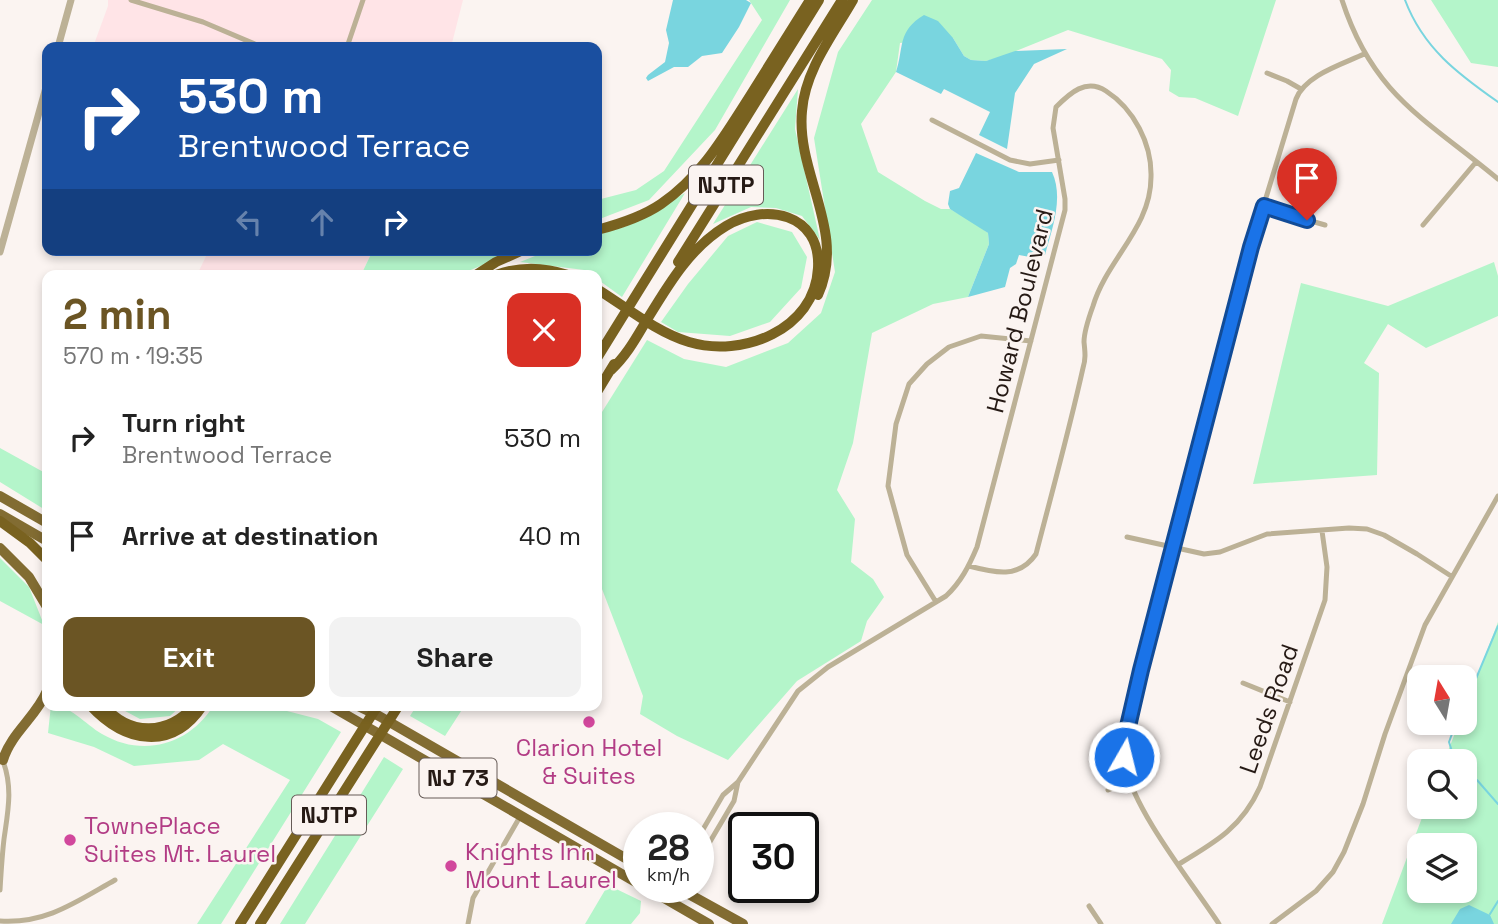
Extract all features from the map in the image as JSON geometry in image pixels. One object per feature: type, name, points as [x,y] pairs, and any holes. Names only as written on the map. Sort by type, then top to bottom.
[{"type":"highway","points":[[602,228],[651,210],[673,195],[700,169],[810,0]]},
{"type":"highway","name":"NJTP","points":[[602,350],[820,0]]},
{"type":"highway","name":"NJTP","points":[[602,384],[842,0]]},
{"type":"highway","points":[[602,293],[680,346],[720,355],[739,354],[777,340],[793,328],[812,306],[824,279],[828,242],[804,145],[801,112],[805,90],[814,67],[853,0]]},
{"type":"highway","points":[[611,370],[624,358],[686,261],[717,232],[742,217],[765,212],[788,217],[810,236],[818,260],[814,286],[799,312],[777,332],[746,345],[716,347],[679,339],[658,331]]},
{"type":"highway","points":[[484,270],[510,256]]},
{"type":"highway","points":[[510,270],[543,270]]},
{"type":"highway","points":[[602,298],[612,302]]},
{"type":"highway","points":[[0,496],[42,520]]},
{"type":"highway","points":[[0,514],[42,538]]},
{"type":"highway","points":[[0,521],[30,543],[42,556]]},
{"type":"highway","points":[[0,548],[29,577],[42,599]]},
{"type":"highway","points":[[1,757],[42,700]]},
{"type":"highway","points":[[96,711],[119,729],[145,737],[164,735],[180,729],[198,711]]},
{"type":"highway","points":[[109,711],[127,725],[150,730],[175,723],[188,711]]},
{"type":"highway","name":"NJ 73","points":[[339,711],[623,875]]},
{"type":"highway","name":"NJTP","points":[[240,924],[379,711]]},
{"type":"highway","name":"NJ 73","points":[[379,711],[413,736],[623,857]]},
{"type":"highway","name":"NJTP","points":[[260,924],[394,711]]},
{"type":"highway","points":[[0,741],[15,736]]},
{"type":"highway","points":[[706,903],[743,924]]},
{"type":"highway","points":[[674,904],[709,924]]},
{"type":"street","points":[[59,42],[71,0]]},
{"type":"street","points":[[131,0],[203,22],[250,42]]},
{"type":"street","points":[[349,42],[363,0]]},
{"type":"street","points":[[1342,0],[1364,54],[1398,98],[1498,179]]},
{"type":"street","points":[[1219,924],[1146,813],[1130,781],[1124,757],[1126,735],[1251,247],[1296,99],[1301,89],[1319,76],[1364,54]]},
{"type":"street","points":[[1267,73],[1301,89]]},
{"type":"street","name":"Howard Boulevard","points":[[713,812],[723,795],[738,782],[792,698],[806,683],[936,602],[958,585],[969,565],[977,547],[1065,210],[1054,128],[1056,107],[1077,88],[1100,88],[1115,97],[1124,107],[1144,138],[1150,157],[1152,178],[1147,209],[1108,273],[1094,302],[1084,342],[1086,354],[1078,390],[1036,554],[1029,564],[1018,571],[992,572],[969,565]]},
{"type":"street","points":[[0,252],[42,102]]},
{"type":"street","points":[[932,120],[1010,160],[1030,164],[1059,160]]},
{"type":"street","points":[[1423,225],[1476,162]]},
{"type":"street","points":[[1264,206],[1325,225]]},
{"type":"street","points":[[936,602],[907,555],[888,486],[897,424],[909,384],[927,364],[949,347],[981,337],[1031,341]]},
{"type":"street","points":[[1272,924],[1316,891],[1334,872],[1363,804],[1385,734],[1425,625],[1498,496]]},
{"type":"street","points":[[1127,537],[1173,549],[1211,553],[1267,534],[1357,528],[1376,531],[1451,576]]},
{"type":"street","name":"Leeds Road","points":[[1179,864],[1227,834],[1251,806],[1264,778],[1326,592],[1327,567],[1322,531]]},
{"type":"street","points":[[1243,683],[1290,702]]},
{"type":"street","points":[[0,890],[10,808],[10,782],[1,757]]},
{"type":"street","points":[[1108,790],[1130,781]]},
{"type":"street","name":"Howard Boulevard","points":[[714,835],[734,801],[738,782]]},
{"type":"street","points":[[468,924],[473,898],[521,815]]},
{"type":"street","points":[[0,921],[24,922],[43,918],[115,880]]},
{"type":"street","points":[[1089,906],[1101,924]]},
{"type":"shaded area","points":[[108,0],[463,0],[452,42],[95,42]]},
{"type":"shaded area","points":[[206,256],[370,256],[363,270],[199,270]]},
{"type":"green space","points":[[749,0],[790,0],[715,130],[649,200],[602,218],[602,199],[636,190],[664,171],[762,20]]},
{"type":"green space","points":[[872,0],[1276,0],[1238,116],[1195,98],[1179,97],[1169,91],[1171,70],[1162,59],[1068,30],[986,61],[971,60],[964,56],[953,38],[900,43],[896,72],[861,124],[878,172],[925,201],[941,209],[950,209],[973,222],[988,233],[989,244],[968,297],[933,304],[872,333],[853,443],[837,490],[855,519],[851,562],[873,579],[884,597],[867,621],[861,641],[797,681],[728,760],[677,736],[640,714],[643,696],[602,589],[602,412],[647,340],[684,359],[726,367],[788,343],[821,313],[835,272],[814,138],[838,52]]},
{"type":"green space","points":[[1431,0],[1498,0],[1498,67],[1471,63]]},
{"type":"green space","points":[[798,89],[795,129],[820,240],[802,216],[776,208],[751,207],[713,224]]},
{"type":"green space","points":[[685,193],[622,297],[602,283],[602,270],[520,262],[535,256],[602,256],[602,234],[627,226]]},
{"type":"green space","points":[[757,222],[792,232],[807,257],[801,288],[770,322],[730,336],[678,332],[661,322],[728,236]]},
{"type":"green space","points":[[370,256],[504,256],[471,270],[363,270]]},
{"type":"green space","points":[[1494,262],[1498,276],[1498,316],[1426,348],[1388,324],[1364,363],[1379,373],[1377,475],[1253,484],[1301,283],[1388,306]]},
{"type":"green space","points":[[0,448],[42,471],[42,508],[0,482]]},
{"type":"green space","points":[[0,558],[29,587],[42,624],[0,601]]},
{"type":"green space","points":[[1498,622],[1498,924],[1382,924],[1407,858],[1407,903],[1477,903],[1477,833],[1416,833],[1421,819],[1477,819],[1477,749],[1449,749],[1454,735],[1477,735],[1477,677]]},
{"type":"green space","points":[[50,711],[70,711],[102,734],[133,745],[164,744],[178,738],[192,730],[210,711],[287,711],[318,719],[341,732],[221,924],[197,924],[290,780],[223,744],[199,760],[134,766],[94,747],[48,733]]},
{"type":"green space","points":[[125,711],[175,711],[170,716],[140,719]]},
{"type":"green space","points":[[413,711],[461,711],[445,736],[410,716]]},
{"type":"green space","points":[[384,757],[403,769],[305,924],[280,924]]},
{"type":"green space","points":[[608,885],[623,892],[623,903],[641,903],[640,913],[631,924],[585,924]]},
{"type":"water","points":[[673,0],[746,0],[751,3],[722,53],[702,56],[688,67],[674,67],[648,81],[648,75],[665,62],[669,43],[666,30]]},
{"type":"water","points":[[924,15],[938,21],[964,56],[971,60],[986,61],[1015,51],[1067,49],[1034,64],[1015,93],[1007,149],[979,135],[990,112],[944,89],[941,94],[896,72],[905,34],[915,21]]},
{"type":"water","points":[[976,153],[1019,172],[1052,172],[1057,203],[1045,255],[1032,252],[1030,257],[1019,255],[1016,264],[1010,268],[1005,287],[968,297],[989,244],[988,233],[950,209],[948,204],[950,191],[959,188]]},
{"type":"water","points":[[1469,905],[1490,915],[1494,924],[1451,924],[1460,909]]},
{"type":"waterway","points":[[1405,0],[1432,46],[1456,70],[1498,102]]},
{"type":"waterway","points":[[1477,676],[1498,626]]},
{"type":"waterway","points":[[1451,749],[1449,742],[1452,735]]},
{"type":"waterway","points":[[1477,780],[1498,804]]},
{"type":"waterway","points":[[1490,914],[1498,901]]},
{"type":"place","name":"Clarion Hotel & Suites","points":[[589,722]]},
{"type":"place","name":"TownePlace Suites Mt. Laurel","points":[[70,840]]},
{"type":"place","name":"Knights Inn Mount Laurel","points":[[451,866]]},
{"type":"route","points":[[1124,757],[1126,735],[1141,670],[1264,206],[1307,220]]}]
